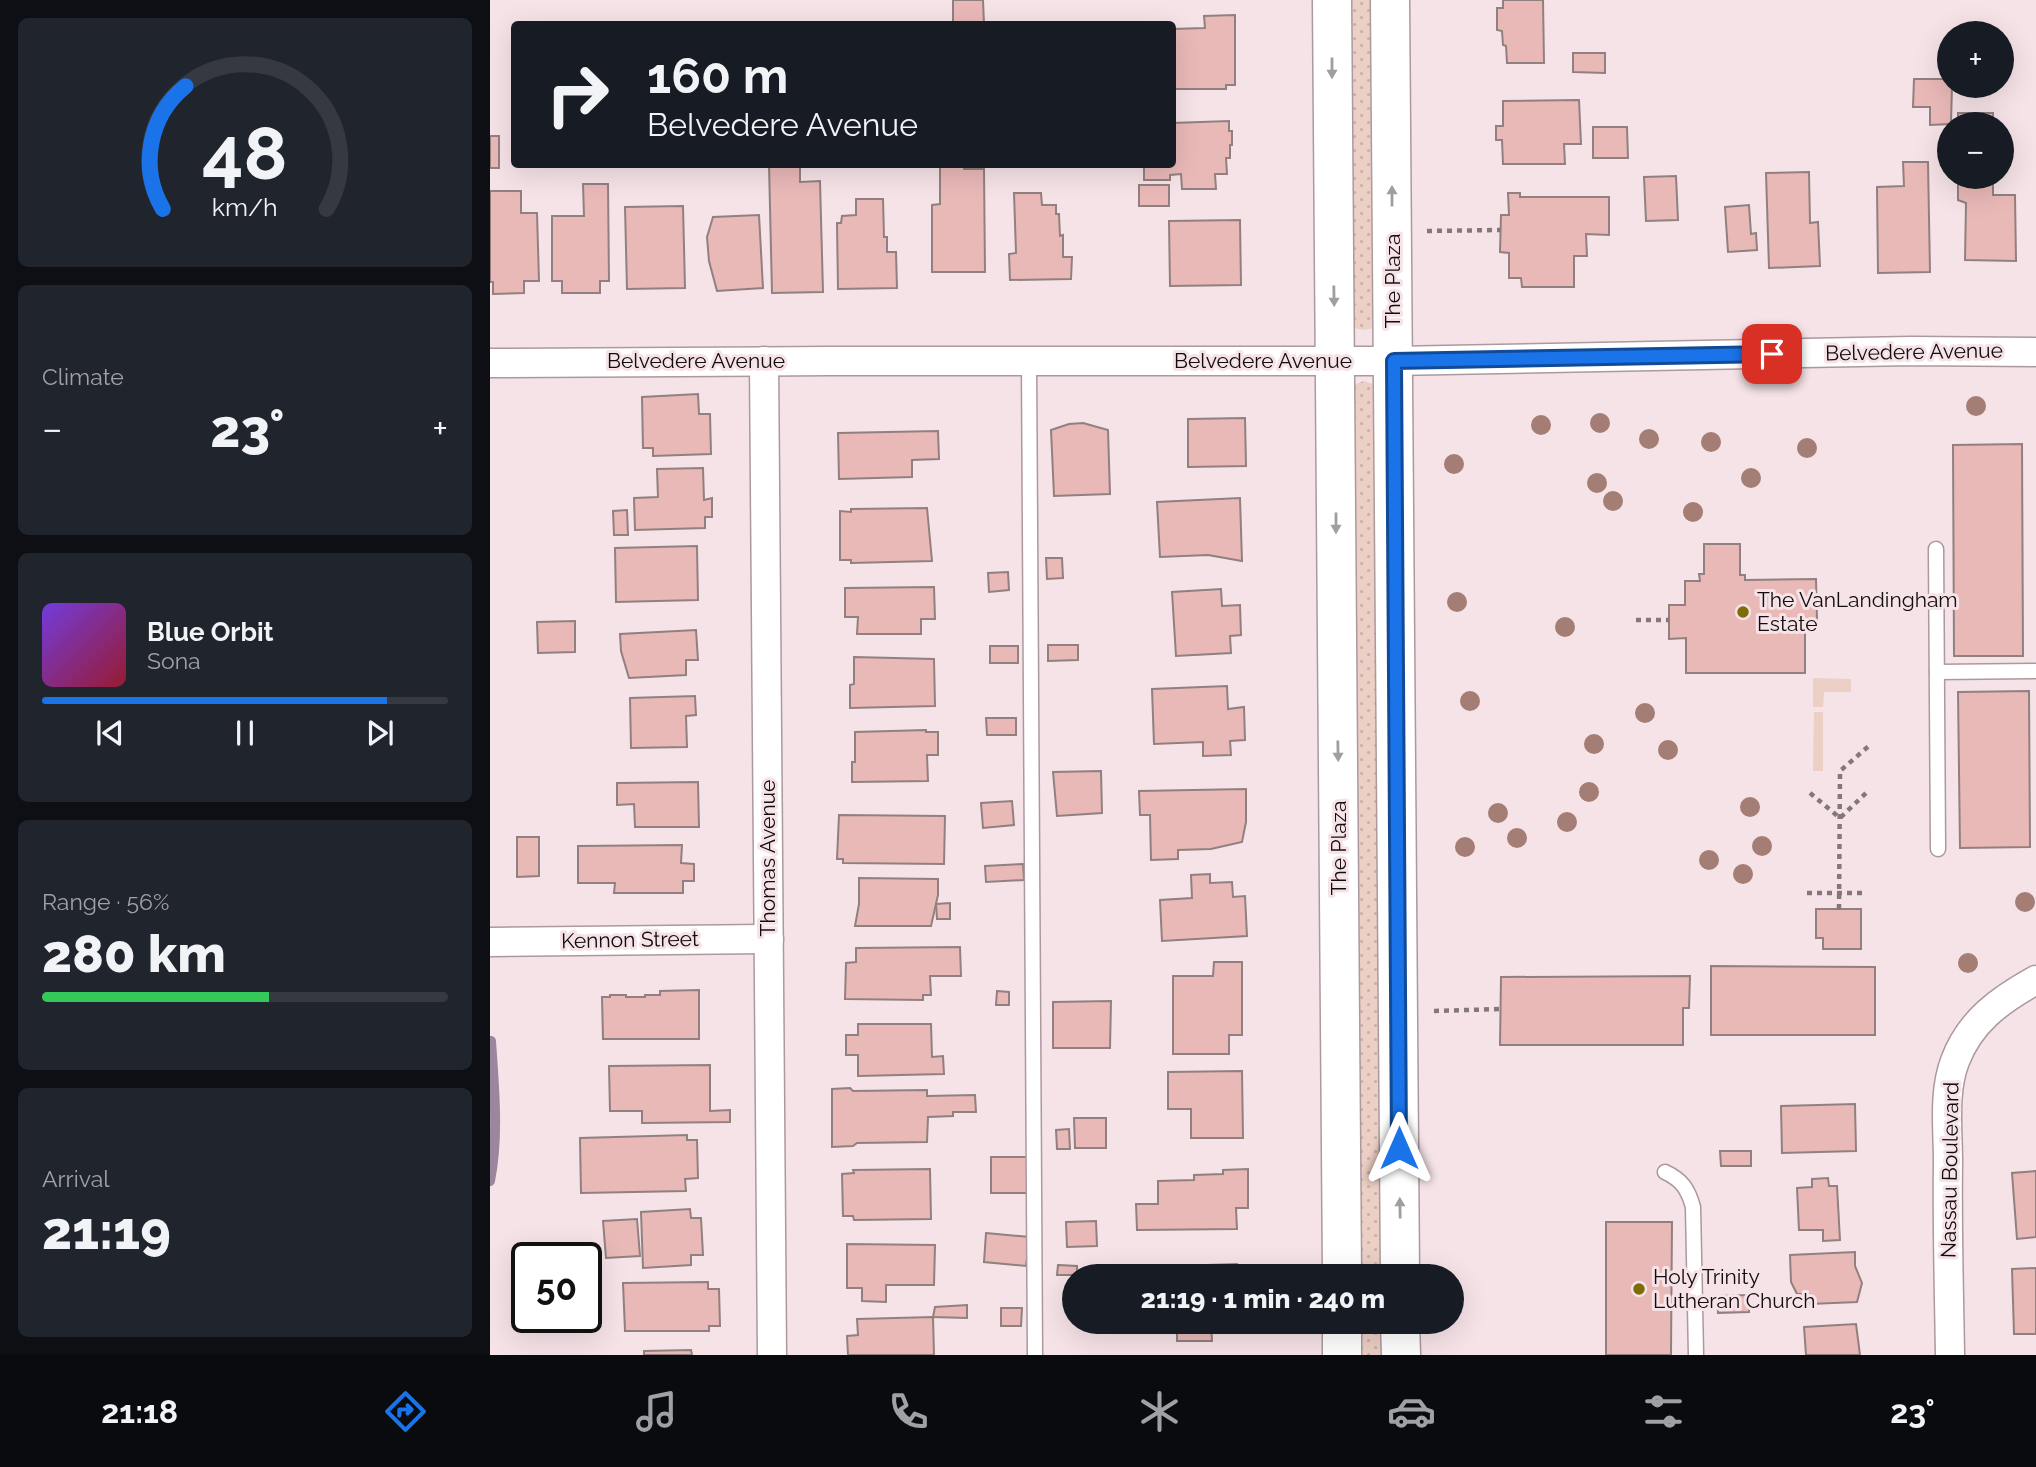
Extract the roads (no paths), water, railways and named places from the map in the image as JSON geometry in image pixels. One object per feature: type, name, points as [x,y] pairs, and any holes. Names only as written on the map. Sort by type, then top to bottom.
[{"type":"main road","name":"The Plaza","points":[[1332,0],[1342,1264]]},
{"type":"main road","name":"The Plaza","points":[[1390,0],[1400,1264]]},
{"type":"main road","points":[[1342,1334],[1342,1355]]},
{"type":"main road","points":[[1401,1334],[1401,1355]]},
{"type":"street","name":"Belvedere Avenue","points":[[490,363],[1394,361],[1910,351],[2036,352]]},
{"type":"street","name":"Thomas Avenue","points":[[764,361],[772,1355]]},
{"type":"street","name":"Kennon Street","points":[[490,942],[769,939]]},
{"type":"street","name":"Nassau Boulevard","points":[[1950,1355],[1948,1087],[1954,1062],[1968,1035],[1991,1008],[2036,979]]},
{"type":"lane","points":[[1030,361],[1035,1355]]},
{"type":"lane","points":[[1937,549],[1938,849]]},
{"type":"lane","points":[[1937,672],[2036,671]]},
{"type":"lane","points":[[1665,1172],[1679,1178],[1689,1192],[1693,1207],[1696,1355]]},
{"type":"waterway","points":[[490,1181],[495,1129],[491,1041]]},
{"type":"place","name":"The VanLandingham Estate","points":[[1743,612]]},
{"type":"place","name":"Holy Trinity Lutheran Church","points":[[1639,1289]]}]
